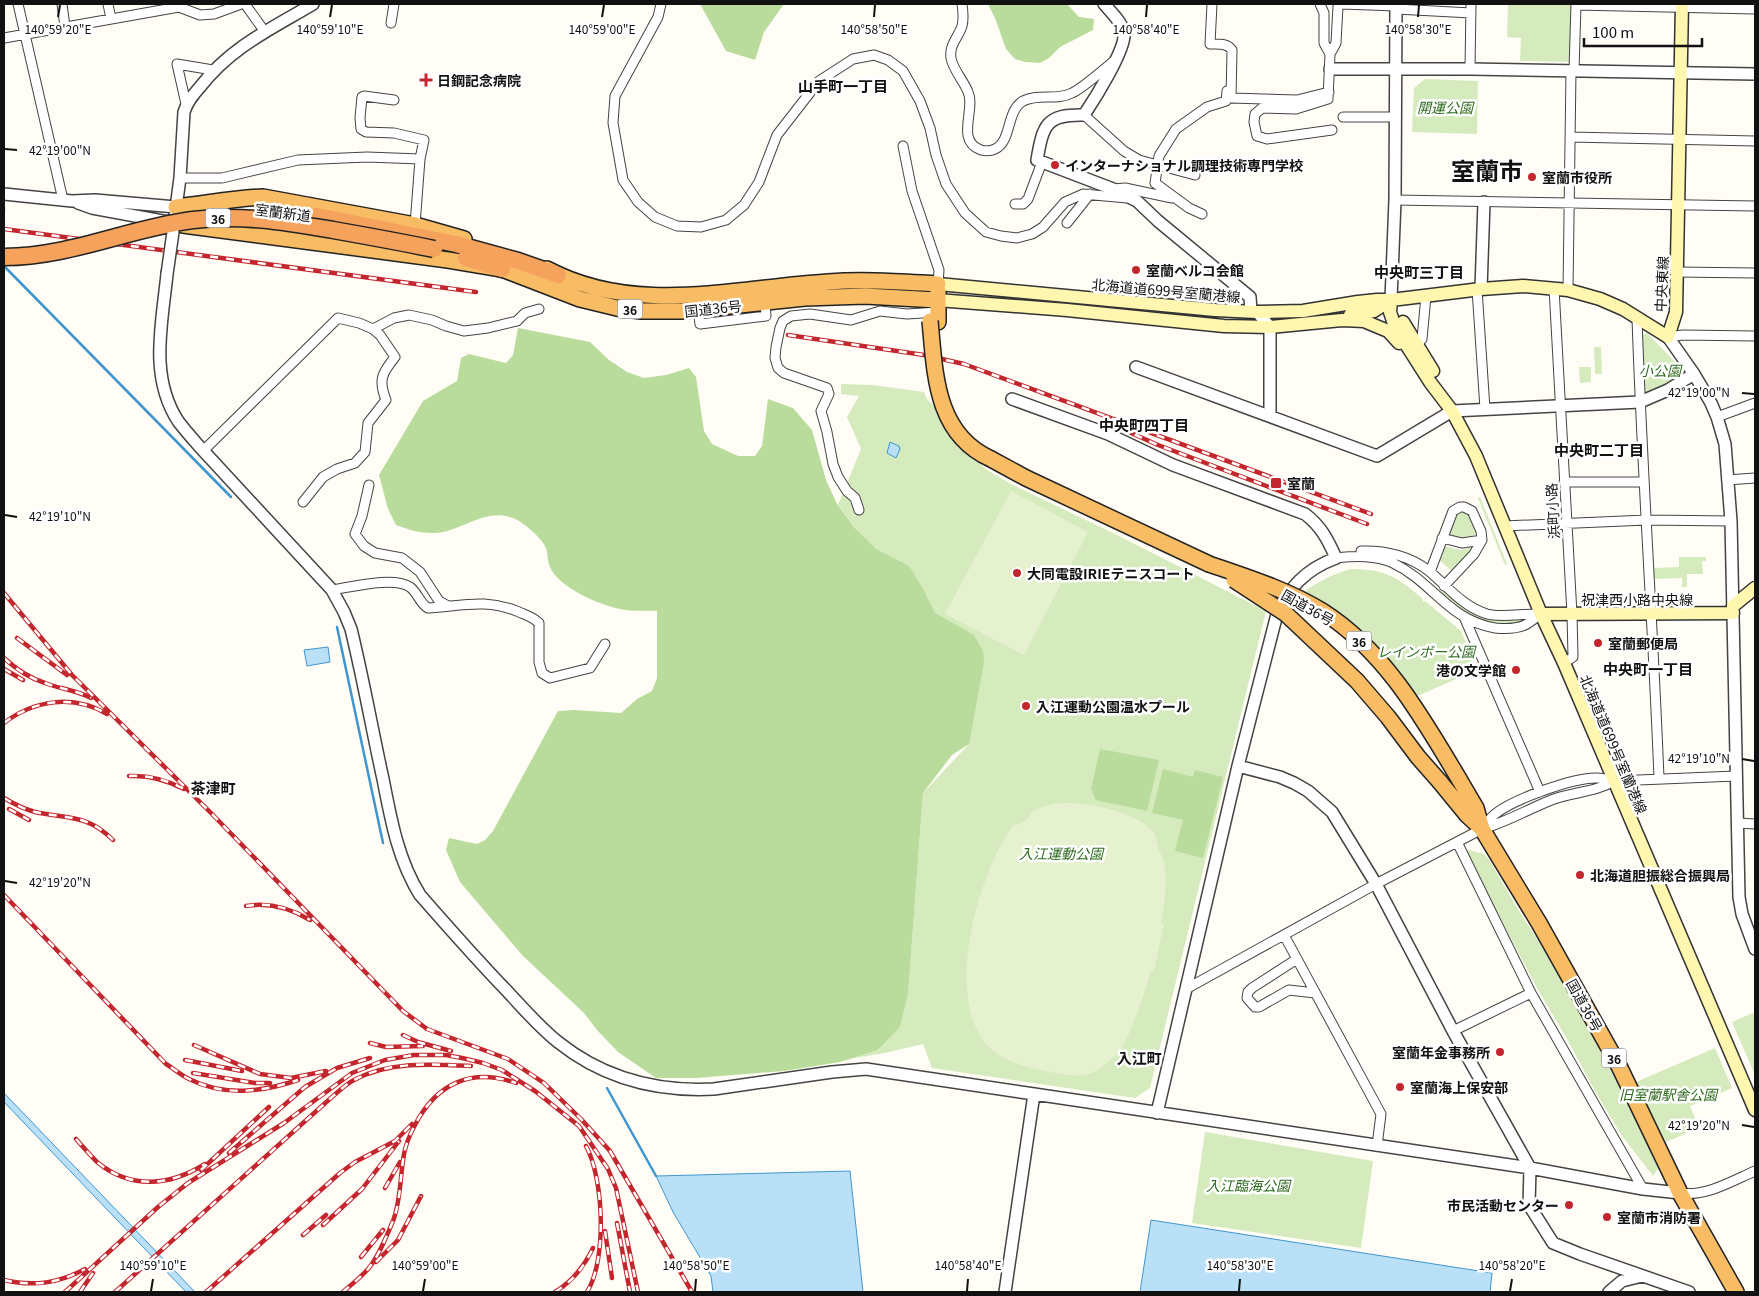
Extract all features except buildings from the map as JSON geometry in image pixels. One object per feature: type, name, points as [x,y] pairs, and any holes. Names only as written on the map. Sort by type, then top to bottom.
[{"type":"highway","name":"国道36号","points":[[176,207],[263,197],[414,225],[478,242],[512,254],[558,275],[601,290],[628,295],[682,297],[829,282],[873,280],[938,284]]},
{"type":"highway","name":"室蘭新道","points":[[4,247],[64,240],[160,216],[212,208],[248,208],[276,210],[435,244],[502,269]]},
{"type":"highway","name":"室蘭新道","points":[[4,257],[46,254],[84,247],[157,227],[191,220],[226,218],[262,219],[494,254],[558,275]]},
{"type":"highway","name":"国道36号","points":[[174,228],[448,260],[502,269],[600,304],[641,311],[698,310],[805,298],[865,296],[934,311],[935,378],[943,409],[956,431],[979,454],[1209,564],[1294,596],[1323,612],[1343,627],[1382,664],[1401,687],[1428,724],[1476,808],[1482,829],[1539,923],[1618,1066],[1680,1194],[1736,1292]]},
{"type":"highway","points":[[934,311],[938,284]]},
{"type":"highway","name":"国道36号","points":[[1209,564],[1286,614],[1326,650],[1357,681],[1388,717],[1418,758],[1467,815],[1482,829]]},
{"type":"main road","name":"中央東線","points":[[1392,300],[1479,289],[1523,286],[1554,288],[1600,299],[1623,309],[1668,337],[1676,312],[1682,5]]},
{"type":"main road","name":"北海道道699号室蘭港線","points":[[938,284],[1254,312],[1303,311],[1358,302],[1392,300]]},
{"type":"main road","name":"北海道道699号室蘭港線","points":[[1342,320],[1347,316],[1374,311],[1392,300]]},
{"type":"main road","name":"北海道道699号室蘭港線","points":[[1392,300],[1426,384],[1439,393],[1452,411],[1476,456],[1540,614],[1564,663],[1755,1110]]},
{"type":"main road","name":"北海道道699号室蘭港線","points":[[934,311],[1067,310],[1224,326],[1270,327],[1342,320],[1364,321],[1384,328],[1398,341],[1411,349]]},
{"type":"main road","points":[[1733,610],[1755,588]]},
{"type":"main road","name":"祝津西小路中央線","points":[[1540,614],[1733,610]]},
{"type":"street","points":[[18,4],[24,34],[68,201]]},
{"type":"street","points":[[62,4],[66,27]]},
{"type":"street","points":[[108,4],[111,19]]},
{"type":"street","points":[[4,38],[111,19],[140,8],[180,5],[200,15],[214,14],[241,4]]},
{"type":"street","points":[[245,4],[265,32]]},
{"type":"street","points":[[314,4],[265,32],[226,58],[213,70],[186,104],[180,178],[160,337],[158,362],[162,383],[178,421],[203,451],[332,590],[344,612],[351,629],[401,859],[409,878],[420,895],[503,987],[548,1033],[571,1052],[588,1063],[624,1078],[652,1086],[674,1089],[714,1089],[866,1069],[1530,1168],[1680,1194],[1690,1195],[1709,1191],[1755,1171]]},
{"type":"street","points":[[391,23],[394,4]]},
{"type":"street","points":[[661,4],[658,18],[615,96],[613,123],[623,180],[638,202],[655,218],[677,226],[701,227],[726,220],[744,205],[759,182],[777,135],[819,81],[853,59],[874,55],[888,60],[903,72],[920,101],[946,184],[965,213],[986,232],[1017,238],[1032,234],[1043,227],[1065,202],[1082,194],[1132,199]]},
{"type":"street","points":[[962,4],[963,16],[961,27],[952,43],[951,58],[969,93],[971,104],[967,129],[968,138],[975,147],[981,150],[996,149],[1003,143],[1012,114],[1022,102],[1039,96],[1055,97],[1071,94],[1116,60]]},
{"type":"street","points":[[1084,115],[1116,60],[1123,44],[1124,32],[1117,19],[1104,4]]},
{"type":"street","points":[[1212,4],[1210,44],[1225,44],[1230,46],[1232,50],[1230,98],[1297,100],[1329,92]]},
{"type":"street","points":[[1320,4],[1324,13],[1324,43],[1330,54],[1328,99],[1296,109],[1262,108],[1255,114],[1254,122],[1258,136],[1267,139],[1332,130]]},
{"type":"street","points":[[1330,54],[1336,43],[1336,10],[1342,4],[1471,8],[1470,69]]},
{"type":"street","points":[[1568,290],[1568,203],[1576,4],[1682,5],[1755,9]]},
{"type":"street","points":[[1392,300],[1396,6]]},
{"type":"street","points":[[186,104],[178,64],[213,70]]},
{"type":"street","points":[[1330,69],[1470,69],[1755,74]]},
{"type":"street","points":[[1202,214],[1175,199],[1155,182],[1159,156],[1176,129],[1207,107],[1226,101],[1227,86],[1231,85]]},
{"type":"street","points":[[394,100],[362,97],[360,126],[366,132],[394,133],[424,140],[420,159],[414,225]]},
{"type":"street","points":[[1195,175],[1139,160],[1124,151],[1084,115],[1065,115],[1050,121],[1041,136],[1037,160],[1113,189],[1137,201],[1158,222],[1250,297],[1254,312],[1270,327],[1270,416]]},
{"type":"street","points":[[1343,117],[1395,117]]},
{"type":"street","points":[[1570,137],[1755,141]]},
{"type":"street","points":[[903,146],[912,191],[938,270],[938,284]]},
{"type":"street","points":[[180,178],[222,178],[298,160],[367,157],[420,159]]},
{"type":"street","points":[[1018,201],[1023,204],[1028,199],[1042,162]]},
{"type":"street","points":[[1113,189],[1125,188],[1175,199]]},
{"type":"street","points":[[4,194],[68,201],[95,200],[176,207]]},
{"type":"street","points":[[1067,223],[1090,194]]},
{"type":"street","points":[[1394,200],[1755,206]]},
{"type":"street","points":[[68,201],[174,228]]},
{"type":"street","points":[[1484,202],[1479,289],[1485,409]]},
{"type":"street","points":[[1677,272],[1755,273]]},
{"type":"street","name":"浜町小路","points":[[1554,288],[1572,614],[1572,657],[1564,663]]},
{"type":"street","points":[[1411,349],[1422,339],[1426,296]]},
{"type":"street","points":[[373,329],[394,318],[409,315],[432,320],[464,331],[518,321],[525,312],[539,309]]},
{"type":"street","points":[[859,510],[855,498],[847,491],[838,477],[833,464],[821,411],[828,394],[827,388],[784,373],[778,368],[775,358],[780,328],[783,321],[792,316],[810,314],[851,320],[880,311],[907,314],[934,311]]},
{"type":"street","points":[[203,451],[258,399],[333,321],[338,318],[359,323],[373,329],[380,335],[395,357],[385,368],[382,376],[381,387],[386,400],[368,423],[365,452],[354,463],[337,469],[323,477],[303,502]]},
{"type":"street","points":[[1638,318],[1640,402],[1659,778]]},
{"type":"street","points":[[1755,336],[1683,335],[1668,337],[1694,374],[1717,417],[1724,444],[1730,521],[1733,610],[1739,897],[1742,914],[1755,949]]},
{"type":"street","points":[[1136,367],[1377,456],[1452,411],[1640,402],[1668,390],[1694,374]]},
{"type":"street","points":[[1012,399],[1108,434],[1173,465],[1305,514],[1327,536],[1336,558]]},
{"type":"street","points":[[1717,417],[1755,403]]},
{"type":"street","points":[[1727,480],[1755,478]]},
{"type":"street","points":[[1564,482],[1644,482]]},
{"type":"street","points":[[369,485],[362,516],[355,534],[364,546],[375,553],[402,558],[420,572],[439,602],[449,606]]},
{"type":"street","points":[[1430,572],[1453,511],[1464,507],[1474,514],[1481,531],[1482,540],[1474,554],[1444,586]]},
{"type":"street","points":[[1504,526],[1647,520],[1730,521]]},
{"type":"street","points":[[1442,538],[1462,543],[1482,540]]},
{"type":"street","points":[[1157,1113],[1238,766],[1282,601],[1302,578],[1320,564],[1353,552],[1378,551],[1412,560],[1430,572],[1467,604],[1488,614],[1540,614]]},
{"type":"street","points":[[1336,558],[1371,557],[1392,563],[1405,570],[1426,586],[1448,607],[1466,619],[1488,626],[1505,629],[1526,624],[1540,614]]},
{"type":"street","points":[[332,590],[388,581],[403,583],[416,592],[424,606],[428,608],[484,603],[508,607],[535,619],[539,623],[539,662],[542,673],[550,678],[590,668],[605,644]]},
{"type":"street","points":[[1466,619],[1540,792]]},
{"type":"street","points":[[1238,766],[1280,777],[1294,783],[1308,791],[1332,812],[1376,884],[1530,1168],[1529,1205],[1553,1243],[1689,1292]]},
{"type":"street","points":[[1482,829],[1494,814],[1540,792],[1568,784],[1598,778],[1614,781],[1736,776]]},
{"type":"street","points":[[1186,989],[1376,884],[1482,829],[1499,824],[1533,806],[1559,797],[1602,788],[1614,781]]},
{"type":"street","points":[[1737,823],[1755,824]]},
{"type":"street","points":[[1457,842],[1531,993],[1643,1189]]},
{"type":"street","points":[[1284,936],[1381,1114],[1377,1146]]},
{"type":"street","points":[[1297,959],[1252,988],[1248,992],[1248,998],[1255,1007],[1259,1007],[1289,990],[1315,993]]},
{"type":"street","points":[[1454,1030],[1531,993]]},
{"type":"street","points":[[1005,1292],[1034,1094]]},
{"type":"street","points":[[1599,1261],[1612,1272],[1614,1279],[1609,1292]]},
{"type":"street","points":[[1609,1292],[1622,1282],[1642,1276]]},
{"type":"green space","points":[[700,4],[784,4],[764,32],[755,60],[726,51]]},
{"type":"green space","points":[[988,4],[1067,4],[1079,17],[1094,19],[1093,30],[1060,47],[1049,58],[1040,63],[1025,62],[1015,59],[1006,49]]},
{"type":"green space","points":[[1508,4],[1572,4],[1571,62],[1520,61],[1521,38],[1507,37]]},
{"type":"green space","name":"開運公園","points":[[1425,79],[1478,81],[1477,134],[1412,132],[1414,88]]},
{"type":"green space","points":[[518,328],[590,342],[609,360],[627,372],[644,378],[666,375],[689,368],[696,377],[704,431],[712,444],[738,456],[755,456],[762,446],[768,399],[793,408],[812,430],[826,480],[837,504],[855,528],[876,549],[909,566],[935,613],[974,635],[983,651],[984,662],[969,744],[952,755],[923,793],[908,995],[900,1027],[878,1050],[840,1062],[784,1071],[697,1078],[656,1078],[618,1052],[584,1013],[523,956],[460,882],[446,850],[449,838],[477,844],[485,840],[493,831],[558,711],[574,710],[621,713],[637,699],[652,691],[657,678],[657,611],[611,607],[570,588],[554,574],[548,562],[547,550],[544,544],[537,535],[522,523],[513,518],[496,515],[447,531],[428,533],[396,525],[388,509],[379,475],[423,401],[457,381],[461,358],[469,354],[506,363],[513,355]]},
{"type":"green space","name":"小公園","points":[[1647,333],[1683,370],[1684,374],[1658,392],[1645,396],[1642,335]]},
{"type":"green space","points":[[1594,347],[1601,347],[1602,374],[1595,374]]},
{"type":"green space","points":[[1579,367],[1591,367],[1591,382],[1580,383]]},
{"type":"green space","name":"入江運動公園","points":[[841,384],[873,385],[924,392],[927,399],[938,410],[956,443],[987,470],[1011,484],[1115,534],[1266,611],[1150,1088],[1135,1098],[932,1068],[923,1044],[849,1059],[878,1050],[900,1027],[908,995],[923,793],[969,744],[950,622],[934,613],[861,535],[838,505],[861,449],[847,417],[859,396],[841,394]]},
{"type":"green space","name":"大同電設IRIEテニスコート","points":[[1011,491],[1088,532],[1024,655],[945,614]]},
{"type":"green space","points":[[1480,497],[1507,564],[1505,565],[1478,498]]},
{"type":"green space","points":[[1461,511],[1470,514],[1478,531],[1476,534],[1465,538],[1458,538],[1448,533],[1455,514]]},
{"type":"green space","points":[[1443,546],[1461,550],[1472,547],[1473,549],[1453,572],[1438,559]]},
{"type":"green space","points":[[1679,557],[1706,557],[1706,561],[1702,561],[1703,574],[1687,574],[1687,587],[1682,587],[1682,578],[1654,579],[1654,568],[1679,567]]},
{"type":"green space","name":"レインボー公園","points":[[1351,569],[1363,569],[1390,576],[1422,598],[1423,602],[1425,601],[1461,631],[1477,670],[1415,697],[1350,626],[1336,613],[1304,592],[1326,578]]},
{"type":"green space","points":[[1445,590],[1489,618],[1504,620],[1523,618],[1525,621],[1514,625],[1503,625],[1480,620],[1449,601],[1441,594],[1441,591]]},
{"type":"green space","points":[[1100,749],[1159,760],[1147,811],[1096,800],[1091,789]]},
{"type":"green space","points":[[1163,769],[1193,777],[1195,770],[1223,777],[1203,858],[1175,851],[1183,820],[1152,813]]},
{"type":"green space","points":[[1069,803],[1114,810],[1146,826],[1155,835],[1164,862],[1166,877],[1161,923],[1164,924],[1154,971],[1151,971],[1131,1029],[1115,1056],[1095,1072],[1079,1075],[1067,1075],[1028,1067],[1000,1056],[992,1050],[977,1030],[969,1005],[967,977],[969,946],[983,886],[994,859],[1008,833],[1014,825],[1025,820],[1034,810],[1052,804]]},
{"type":"green space","points":[[1469,850],[1484,854],[1488,858],[1519,911],[1563,979],[1633,1105],[1659,1167],[1653,1176],[1622,1136],[1595,1091],[1537,988],[1465,851]]},
{"type":"green space","points":[[1755,1012],[1755,1075],[1732,1022]]},
{"type":"green space","name":"旧室蘭駅舎公園","points":[[1715,1048],[1732,1088],[1690,1106],[1696,1121],[1691,1123],[1694,1130],[1666,1142],[1636,1082]]},
{"type":"green space","name":"入江臨海公園","points":[[1205,1132],[1373,1161],[1361,1248],[1192,1223]]},
{"type":"water","points":[[890,442],[899,446],[900,449],[896,458],[887,453]]},
{"type":"water","points":[[328,647],[330,662],[307,666],[304,650]]},
{"type":"water","points":[[4,1093],[195,1292],[186,1292],[4,1102]]},
{"type":"water","points":[[850,1171],[863,1292],[713,1292],[711,1276],[673,1212],[656,1176]]},
{"type":"water","points":[[1151,1220],[1492,1273],[1490,1292],[1140,1292]]},
{"type":"waterway","points":[[4,266],[231,497]]},
{"type":"waterway","points":[[337,627],[383,843]]},
{"type":"waterway","points":[[607,1088],[656,1176]]},
{"type":"railway","points":[[4,229],[476,292]]},
{"type":"railway","points":[[788,335],[924,355],[964,364],[1371,514]]},
{"type":"railway","points":[[1120,428],[1158,445],[1367,524]]},
{"type":"railway","points":[[4,593],[72,675],[212,814],[403,1011],[427,1029],[508,1059],[544,1083],[581,1119],[610,1151],[692,1292]]},
{"type":"railway","points":[[17,638],[67,675]]},
{"type":"railway","points":[[4,658],[34,679],[91,698]]},
{"type":"railway","points":[[4,669],[23,680]]},
{"type":"railway","points":[[4,723],[28,709],[54,702],[81,704],[107,714]]},
{"type":"railway","points":[[129,776],[144,776],[158,779],[184,789]]},
{"type":"railway","points":[[4,798],[35,812],[86,822],[104,832],[113,840]]},
{"type":"railway","points":[[9,809],[29,820]]},
{"type":"railway","points":[[4,895],[166,1064],[183,1076],[203,1085],[244,1091],[257,1090],[298,1080]]},
{"type":"railway","points":[[246,906],[280,907],[310,920]]},
{"type":"railway","points":[[403,1035],[418,1042],[451,1051]]},
{"type":"railway","points":[[370,1043],[386,1047],[423,1046]]},
{"type":"railway","points":[[194,1045],[260,1074],[291,1078],[326,1071]]},
{"type":"railway","points":[[65,1292],[158,1207],[188,1183],[284,1123],[352,1073],[385,1060],[414,1055],[446,1055],[483,1063],[502,1070],[535,1091],[579,1126],[608,1169],[616,1188],[638,1292]]},
{"type":"railway","points":[[229,1153],[305,1087],[337,1068],[370,1058]]},
{"type":"railway","points":[[185,1060],[242,1071]]},
{"type":"railway","points":[[115,1292],[351,1082],[368,1074],[396,1067],[411,1065],[471,1066]]},
{"type":"railway","points":[[193,1073],[255,1083],[270,1083]]},
{"type":"railway","points":[[343,1292],[368,1269],[382,1246],[396,1213],[407,1143],[415,1125],[433,1099],[444,1089],[470,1078],[484,1077],[516,1083]]},
{"type":"railway","points":[[201,1170],[269,1107]]},
{"type":"railway","points":[[206,1292],[340,1173],[355,1162],[395,1141],[412,1124]]},
{"type":"railway","points":[[76,1139],[97,1162],[110,1171],[137,1181],[151,1182],[178,1177],[205,1164]]},
{"type":"railway","points":[[323,1225],[362,1189],[399,1141]]},
{"type":"railway","points":[[586,1146],[597,1178],[601,1219],[598,1260],[587,1292]]},
{"type":"railway","points":[[385,1188],[400,1162]]},
{"type":"railway","points":[[376,1262],[398,1240],[421,1196]]},
{"type":"railway","points":[[303,1235],[326,1215]]},
{"type":"railway","points":[[617,1223],[630,1292]]},
{"type":"railway","points":[[361,1257],[383,1230]]},
{"type":"railway","points":[[605,1231],[612,1278]]},
{"type":"railway","points":[[555,1292],[577,1273],[593,1248]]},
{"type":"railway","points":[[4,1280],[26,1283],[46,1282],[66,1278],[85,1269]]},
{"type":"railway","points":[[80,1292],[93,1273]]},
{"type":"place","name":"日鋼記念病院","points":[[426,80]]},
{"type":"place","name":"インターナショナル調理技術専門学校","points":[[1055,165]]},
{"type":"place","name":"室蘭市役所","points":[[1532,177]]},
{"type":"place","name":"室蘭ベルコ会館","points":[[1136,270]]},
{"type":"place","name":"室蘭","points":[[1276,483]]},
{"type":"place","name":"大同電設IRIEテニスコート","points":[[1017,573]]},
{"type":"place","name":"室蘭郵便局","points":[[1598,643]]},
{"type":"place","name":"港の文学館","points":[[1516,670]]},
{"type":"place","name":"入江運動公園温水プール","points":[[1026,706]]},
{"type":"place","name":"北海道胆振総合振興局","points":[[1580,875]]},
{"type":"place","name":"室蘭年金事務所","points":[[1500,1052]]},
{"type":"place","name":"室蘭海上保安部","points":[[1400,1087]]},
{"type":"place","name":"市民活動センター","points":[[1569,1205]]},
{"type":"place","name":"室蘭市消防署","points":[[1607,1217]]},
{"type":"district","name":"山手町一丁目","points":[[843,85]]},
{"type":"district","name":"室蘭市","points":[[1487,169]]},
{"type":"district","name":"中央町三丁目","points":[[1419,271]]},
{"type":"district","name":"中央町四丁目","points":[[1144,424]]},
{"type":"district","name":"中央町二丁目","points":[[1599,449]]},
{"type":"district","name":"中央町一丁目","points":[[1648,668]]},
{"type":"district","name":"茶津町","points":[[213,787]]},
{"type":"district","name":"入江町","points":[[1139,1057]]}]
